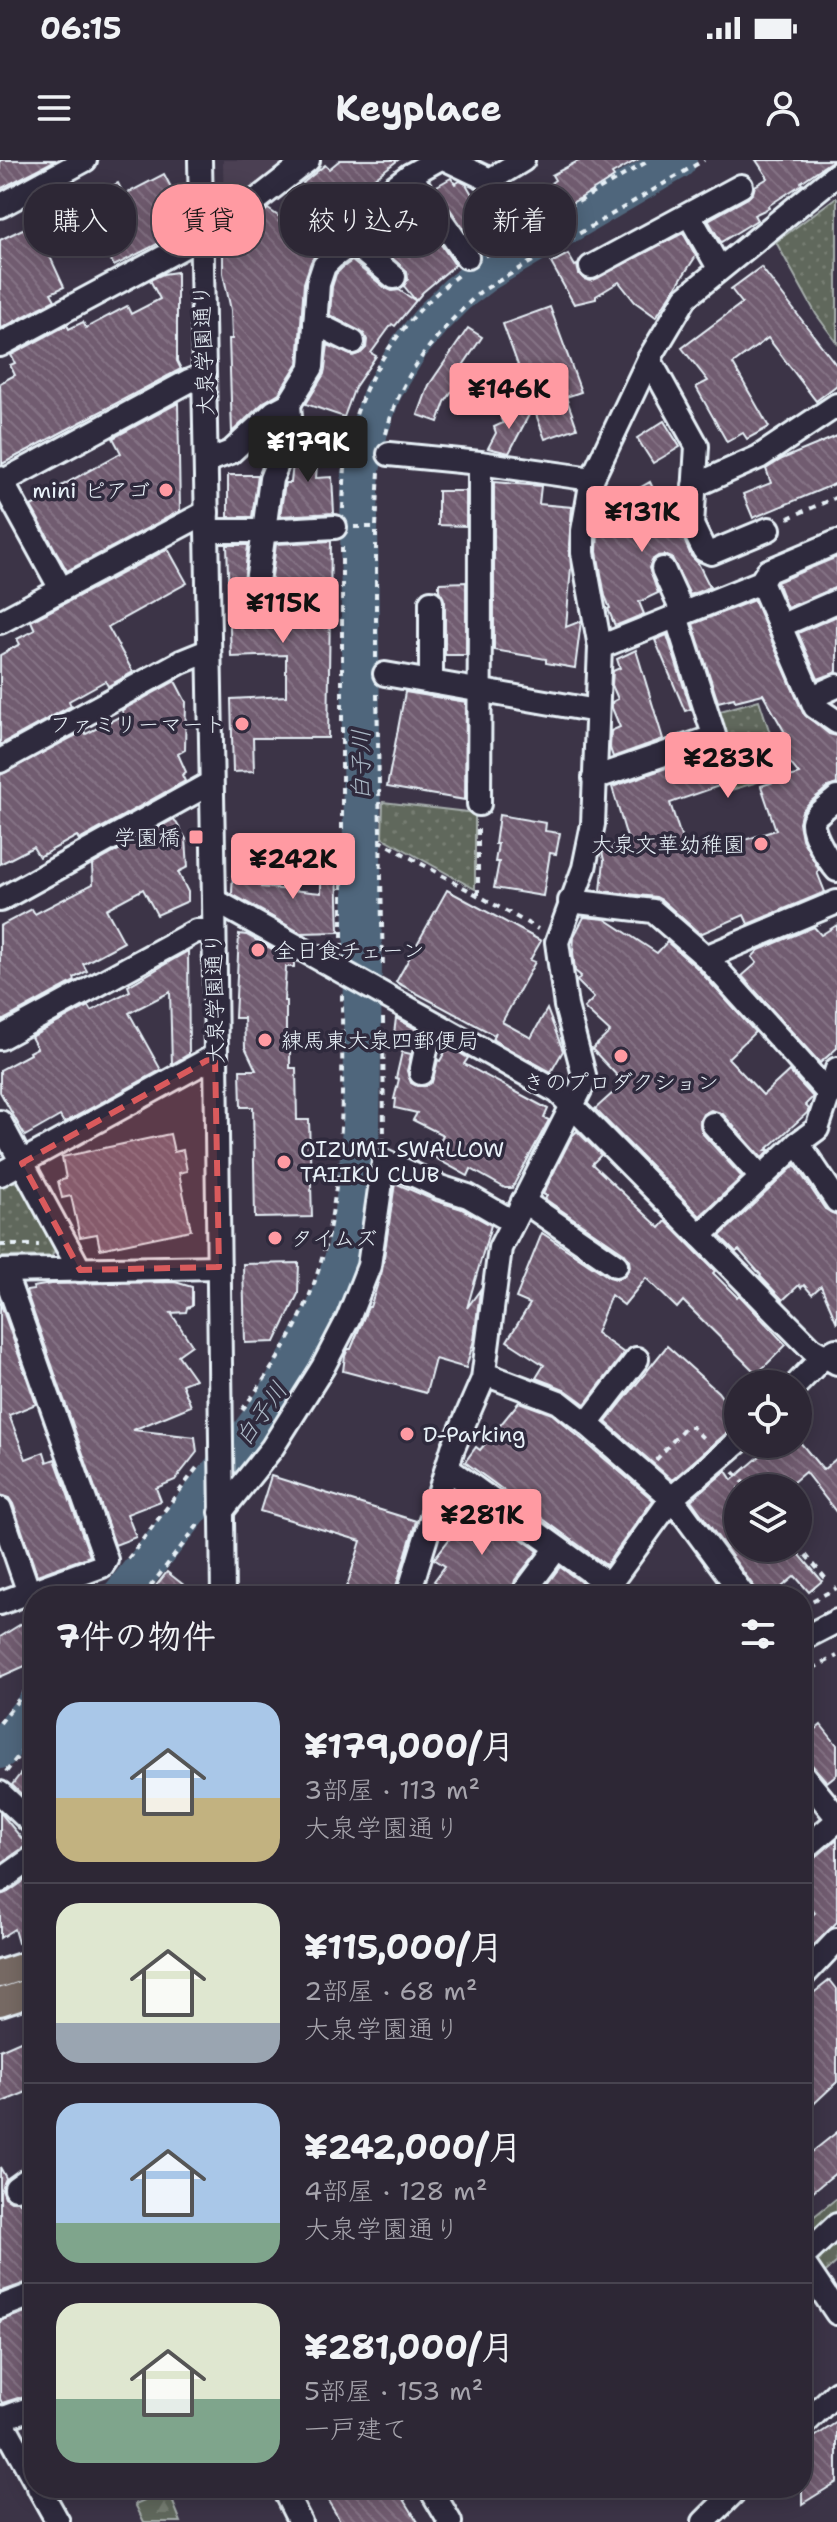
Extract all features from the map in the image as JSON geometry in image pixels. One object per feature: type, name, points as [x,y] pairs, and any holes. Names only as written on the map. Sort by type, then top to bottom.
[{"type":"main road","points":[[0,1974],[24,1966]]},
{"type":"main road","points":[[0,2002],[24,1994]]},
{"type":"street","points":[[0,206],[85,160]]},
{"type":"street","name":"大泉学園通り","points":[[200,160],[200,184]]},
{"type":"street","points":[[264,194],[308,160]]},
{"type":"street","points":[[398,184],[437,160]]},
{"type":"street","points":[[448,160],[490,180],[523,160]]},
{"type":"street","points":[[411,1586],[447,1468],[485,1374],[500,1248],[582,1086],[584,1075],[566,1006],[557,942],[584,868],[593,824],[600,647],[583,553],[586,505],[592,479],[649,359],[686,297],[837,174]]},
{"type":"street","points":[[410,175],[471,262]]},
{"type":"street","points":[[591,267],[741,186]]},
{"type":"street","points":[[689,215],[719,268]]},
{"type":"street","points":[[0,345],[163,256]]},
{"type":"street","name":"大泉学園通り","points":[[201,256],[207,461],[222,1432],[215,1510],[228,1586]]},
{"type":"street","points":[[207,461],[231,452],[274,412],[289,404],[312,367],[318,284],[324,266],[334,256]]},
{"type":"street","points":[[369,256],[394,277]]},
{"type":"street","points":[[315,323],[353,342]]},
{"type":"street","points":[[649,359],[697,446],[692,525],[706,553],[769,529]]},
{"type":"street","points":[[61,589],[1,481],[204,375]]},
{"type":"street","points":[[257,582],[271,479],[291,430],[289,404]]},
{"type":"street","points":[[694,486],[759,457],[837,405]]},
{"type":"street","points":[[389,454],[592,479]]},
{"type":"street","points":[[479,804],[480,463]]},
{"type":"street","points":[[0,622],[61,589],[207,521],[264,531],[340,528]]},
{"type":"street","points":[[600,647],[761,582],[768,571],[837,542]]},
{"type":"street","points":[[594,778],[714,735],[663,569]]},
{"type":"street","points":[[761,582],[815,707],[837,722]]},
{"type":"street","points":[[780,626],[837,601]]},
{"type":"street","points":[[431,602],[431,682]]},
{"type":"street","points":[[0,761],[181,662],[208,651]]},
{"type":"street","points":[[385,674],[597,711]]},
{"type":"street","points":[[812,697],[837,686]]},
{"type":"street","points":[[0,900],[211,783]]},
{"type":"street","points":[[837,798],[815,817],[813,823],[824,854],[837,870]]},
{"type":"street","points":[[214,900],[558,1092],[700,1236],[832,1356],[812,1372]]},
{"type":"street","points":[[570,901],[653,911],[706,957],[830,1095]]},
{"type":"street","points":[[706,957],[837,902]]},
{"type":"street","points":[[0,1038],[196,931],[213,931]]},
{"type":"street","points":[[421,1073],[429,1035],[435,1024]]},
{"type":"street","points":[[0,1174],[215,1056]]},
{"type":"street","points":[[700,1236],[798,1143],[827,1128],[830,1095],[837,1069]]},
{"type":"street","points":[[0,1122],[80,1270]]},
{"type":"street","points":[[713,1124],[761,1177]]},
{"type":"street","points":[[798,1143],[837,1201]]},
{"type":"street","points":[[215,1510],[272,1448],[323,1367],[348,1319],[369,1266],[384,1161],[440,1187],[468,1196],[513,1222]]},
{"type":"street","points":[[523,1201],[616,1265]]},
{"type":"street","points":[[48,1586],[102,1566],[106,1560],[2,1271],[219,1267]]},
{"type":"street","points":[[587,1424],[637,1359]]},
{"type":"street","points":[[485,1374],[559,1402],[587,1424],[672,1498],[737,1586]]},
{"type":"street","points":[[608,1586],[672,1498],[724,1454]]},
{"type":"street","points":[[447,1468],[557,1548],[600,1586]]},
{"type":"street","points":[[0,1509],[27,1586]]},
{"type":"street","points":[[528,1586],[557,1548]]},
{"type":"street","points":[[0,1603],[24,1595]]},
{"type":"street","points":[[812,1634],[837,1621]]},
{"type":"street","points":[[812,1787],[837,1819],[812,1842]]},
{"type":"street","points":[[0,1793],[24,1816]]},
{"type":"street","points":[[0,1881],[24,1864]]},
{"type":"street","points":[[812,1969],[834,1950]]},
{"type":"street","points":[[812,2249],[837,2225]]},
{"type":"street","points":[[812,2274],[837,2313]]},
{"type":"street","points":[[0,2307],[24,2298]]},
{"type":"street","points":[[812,2416],[837,2392]]},
{"type":"street","points":[[24,2410],[1,2418],[24,2461]]},
{"type":"street","points":[[45,2498],[58,2522]]},
{"type":"street","points":[[288,2498],[300,2522]]},
{"type":"street","points":[[436,2498],[450,2522]]},
{"type":"street","points":[[712,2519],[730,2498]]},
{"type":"path","points":[[240,1413],[265,1380],[312,1290],[327,1239],[342,1131],[345,973],[340,528],[348,445],[367,386],[380,361],[418,311],[471,262],[650,160]]},
{"type":"path","points":[[769,529],[837,497]]},
{"type":"path","points":[[478,895],[479,804]]},
{"type":"path","points":[[379,840],[541,931]]},
{"type":"path","points":[[0,1245],[39,1245]]},
{"type":"path","points":[[644,1474],[687,1426],[724,1446]]},
{"type":"path","points":[[128,1559],[199,1465]]},
{"type":"path","points":[[151,1586],[215,1510]]},
{"type":"path","points":[[812,1562],[827,1580]]},
{"type":"path","points":[[812,1601],[837,1588]]},
{"type":"path","points":[[812,1669],[837,1656]]},
{"type":"path","points":[[0,1723],[24,1693]]},
{"type":"path","points":[[0,1780],[24,1749]]},
{"type":"highlighted area","points":[[215,1056],[219,1267],[80,1270],[22,1163]]},
{"type":"shaded area","points":[[223,160],[295,160],[264,184],[223,184]]},
{"type":"green space","points":[[835,198],[837,343],[816,314],[776,242]]},
{"type":"green space","points":[[759,700],[772,739],[753,747],[764,780],[731,790],[714,746],[727,741],[717,712]]},
{"type":"green space","points":[[383,802],[475,813],[475,889],[382,837]]},
{"type":"green space","points":[[12,1181],[23,1185],[56,1248],[52,1256],[0,1257],[0,1188]]},
{"type":"green space","points":[[837,2198],[837,2262],[820,2277],[812,2266],[812,2218]]},
{"type":"green space","points":[[149,2498],[171,2498],[181,2522],[144,2522],[135,2504]]},
{"type":"building","points":[[0,160],[56,160],[0,189]]},
{"type":"building","points":[[340,160],[398,160],[372,180],[375,184],[303,183],[325,165],[329,169]]},
{"type":"building","points":[[580,160],[637,160],[576,201],[576,184],[549,184],[555,180],[552,175]]},
{"type":"building","points":[[756,160],[837,160],[801,182],[769,208],[754,215],[757,220],[721,242],[708,220],[748,198],[755,186],[768,178]]},
{"type":"building","points":[[164,174],[169,184],[152,184],[152,247],[136,255],[136,189]]},
{"type":"building","points":[[451,178],[455,184],[460,181],[466,184],[464,230],[448,206],[448,184],[440,184]]},
{"type":"building","points":[[268,209],[280,217],[280,256],[315,256],[304,283],[298,363],[279,393],[264,402],[232,432],[231,310],[223,273],[223,256],[264,256],[264,212]]},
{"type":"building","points":[[24,228],[24,256],[50,256],[64,287],[51,293],[55,300],[0,329],[0,240]]},
{"type":"building","points":[[683,233],[696,256],[656,317],[635,302],[619,282],[596,296],[596,299],[574,304],[551,263],[569,256],[577,265],[579,274],[591,281]]},
{"type":"building","points":[[448,255],[455,265],[416,301],[404,286],[408,279],[407,271],[390,256]]},
{"type":"building","points":[[109,256],[134,256],[114,266]]},
{"type":"building","points":[[352,261],[385,288],[399,290],[416,301],[395,326],[392,324],[371,353],[376,356],[355,387],[344,417],[306,404],[324,374],[328,345],[353,356],[366,348],[364,334],[330,315],[332,287],[336,274],[342,268]]},
{"type":"building","points":[[761,267],[837,366],[837,385],[816,401],[768,338],[733,364],[769,427],[747,439],[743,433],[727,442],[696,387],[708,381],[682,348],[742,303],[731,289]]},
{"type":"building","points":[[177,272],[177,361],[181,369],[2,464],[0,383],[15,375],[10,365],[15,363],[11,355],[67,325],[69,329],[83,322],[86,328],[127,306],[131,314],[160,299],[150,280]]},
{"type":"building","points":[[550,307],[581,392],[566,397],[577,428],[545,439],[503,324]]},
{"type":"building","points":[[468,328],[482,337],[456,376],[461,379],[445,402],[438,422],[418,415],[429,385]]},
{"type":"building","points":[[178,403],[180,511],[67,571],[31,506],[43,500],[41,497],[121,453],[113,438]]},
{"type":"building","points":[[533,407],[509,453],[488,448],[496,433],[494,427],[503,423],[501,419]]},
{"type":"building","points":[[664,421],[680,447],[653,463],[637,438]]},
{"type":"building","points":[[304,436],[319,437],[316,478],[332,477],[334,513],[280,516],[285,483],[291,483],[293,463]]},
{"type":"building","points":[[837,436],[837,483],[753,518],[743,494],[771,483],[766,469]]},
{"type":"building","points":[[228,475],[258,475],[252,517],[228,517]]},
{"type":"building","points":[[494,482],[541,486],[539,504],[572,507],[566,627],[581,621],[575,668],[546,663],[546,659],[494,650]]},
{"type":"building","points":[[650,482],[663,509],[670,506],[691,556],[710,587],[690,595],[672,558],[658,556],[649,568],[658,593],[639,602],[644,614],[615,626],[608,609],[597,552],[598,529],[631,512],[622,498]]},
{"type":"building","points":[[438,491],[466,491],[466,526],[438,525]]},
{"type":"building","points":[[331,541],[328,738],[253,738],[254,771],[233,772],[231,699],[286,696],[286,655],[231,657],[227,545],[248,545],[244,587],[256,596],[268,591],[271,585],[276,544]]},
{"type":"building","points":[[168,549],[187,583],[108,627],[133,672],[108,686],[105,681],[69,701],[71,706],[0,745],[0,655],[20,644],[17,639],[35,630],[31,621]]},
{"type":"building","points":[[837,557],[837,587],[787,608],[777,582]]},
{"type":"building","points":[[466,582],[466,655],[445,655],[445,602],[439,583]]},
{"type":"building","points":[[754,600],[803,713],[829,734],[837,736],[837,784],[828,787],[809,803],[802,811],[799,822],[802,839],[819,870],[817,872],[825,892],[748,924],[744,915],[700,934],[656,897],[601,891],[602,852],[628,841],[612,787],[672,766],[674,774],[714,761],[722,785],[670,803],[688,858],[776,830],[761,786],[799,774],[779,749],[788,738],[763,694],[718,702],[693,624]]},
{"type":"building","points":[[837,616],[837,672],[818,679],[798,633]]},
{"type":"building","points":[[667,635],[691,709],[685,711],[655,640]]},
{"type":"building","points":[[636,650],[663,739],[613,757],[611,731],[620,727],[612,708],[612,702],[618,699],[612,685],[613,671],[620,668],[617,659]]},
{"type":"building","points":[[175,681],[186,702],[185,750],[178,754],[186,772],[182,775],[185,781],[79,840],[77,836],[39,857],[33,847],[0,864],[0,775],[84,731],[86,734],[123,715],[122,710]]},
{"type":"building","points":[[405,692],[466,702],[465,800],[387,787]]},
{"type":"building","points":[[499,815],[546,823],[545,831],[560,833],[556,854],[550,853],[543,896],[494,888],[499,862],[495,862],[498,844],[495,844]]},
{"type":"building","points":[[174,819],[186,839],[188,867],[178,872],[188,892],[188,901],[157,915],[143,889],[106,909],[124,942],[83,964],[87,971],[74,978],[75,981],[0,1022],[0,926],[32,909],[35,914],[93,884],[92,865]]},
{"type":"building","points":[[337,866],[339,932],[301,933],[232,894],[233,870],[260,869],[261,887],[321,893],[321,867]]},
{"type":"building","points":[[447,890],[541,941],[530,960],[535,962],[502,1022],[531,1038],[547,1009],[563,1051],[551,1072],[493,1040],[496,1032],[494,1035],[396,982]]},
{"type":"building","points":[[584,917],[605,919],[657,953],[667,942],[696,967],[755,1032],[728,1058],[763,1095],[789,1071],[813,1097],[805,1105],[809,1109],[807,1113],[766,1150],[770,1150],[762,1158],[723,1114],[711,1110],[703,1114],[700,1120],[702,1133],[742,1177],[700,1216],[595,1109],[624,1083],[592,1049],[610,1032],[584,1008],[594,998],[577,981],[581,976],[575,971],[574,936]]},
{"type":"building","points":[[837,925],[837,1048],[820,1063],[742,976],[757,963],[752,957],[759,950],[814,927],[821,935]]},
{"type":"building","points":[[239,934],[247,935],[294,961],[294,967],[286,967],[286,1048],[290,1048],[290,1068],[296,1068],[297,1120],[309,1120],[312,1217],[255,1218],[253,1107],[241,1107],[240,1070],[256,1070],[245,1047],[244,1018],[235,1018]]},
{"type":"building","points":[[188,951],[189,1054],[172,1064],[170,992],[129,1013],[161,1070],[64,1123],[60,1116],[25,1136],[0,1092],[0,1070],[37,1048],[31,1037],[88,1006],[91,1011],[130,991],[128,986]]},
{"type":"building","points":[[396,1018],[416,1029],[412,1047],[393,1042]]},
{"type":"building","points":[[448,1046],[468,1058],[464,1064],[548,1109],[544,1118],[549,1120],[512,1188],[505,1188],[471,1169],[468,1176],[432,1156],[443,1135],[413,1120],[417,1113],[395,1108],[399,1079],[396,1078],[402,1052],[411,1054],[407,1071],[411,1083],[425,1086],[432,1082],[438,1060]]},
{"type":"building","points":[[577,1131],[601,1155],[592,1164],[660,1228],[666,1221],[786,1345],[761,1370],[753,1370],[683,1301],[677,1308],[646,1278],[624,1305],[611,1295],[596,1333],[624,1353],[585,1404],[564,1389],[536,1378],[544,1365],[507,1341],[530,1304],[516,1298],[542,1233],[609,1277],[623,1277],[630,1267],[624,1253],[545,1199],[547,1196],[543,1194]]},
{"type":"building","points":[[170,1134],[174,1152],[183,1150],[187,1171],[179,1173],[191,1230],[100,1249],[97,1234],[80,1237],[71,1196],[62,1198],[58,1181],[66,1179],[62,1157]]},
{"type":"building","points":[[795,1165],[825,1209],[837,1215],[837,1323],[821,1286],[812,1294],[804,1285],[801,1288],[799,1285],[783,1300],[739,1250],[736,1252],[720,1236]]},
{"type":"building","points":[[395,1183],[462,1209],[491,1225],[467,1308],[480,1290],[474,1340],[466,1368],[435,1359],[426,1393],[343,1371],[345,1356],[370,1307],[382,1271]]},
{"type":"building","points":[[299,1263],[298,1294],[275,1342],[245,1343],[243,1264]]},
{"type":"building","points":[[175,1282],[192,1287],[192,1306],[186,1312],[171,1313],[192,1345],[178,1355],[195,1379],[182,1384],[191,1406],[133,1430],[195,1437],[197,1452],[175,1480],[156,1488],[161,1501],[127,1514],[136,1537],[115,1545],[26,1291],[51,1284]]},
{"type":"building","points":[[0,1302],[36,1404],[9,1415],[26,1459],[44,1452],[47,1462],[55,1459],[90,1556],[37,1575],[13,1504],[9,1498],[0,1495]]},
{"type":"building","points":[[667,1346],[724,1400],[724,1435],[672,1480],[606,1422]]},
{"type":"building","points":[[519,1402],[552,1414],[653,1500],[606,1565],[465,1462],[476,1447],[480,1450]]},
{"type":"building","points":[[812,1457],[823,1470],[837,1458],[837,1513],[812,1481],[812,1474],[739,1474],[758,1458]]},
{"type":"building","points":[[726,1471],[728,1474],[724,1474],[724,1545],[691,1500]]},
{"type":"building","points":[[271,1476],[416,1521],[396,1586],[347,1586],[361,1541],[260,1511]]},
{"type":"building","points":[[465,1498],[538,1551],[513,1586],[441,1586],[434,1581],[445,1566],[434,1559],[468,1515],[458,1507]]},
{"type":"building","points":[[736,1562],[806,1562],[822,1581],[812,1589],[812,1586],[804,1586],[795,1576],[783,1586],[754,1586]]},
{"type":"building","points":[[560,1567],[586,1586],[546,1586]]},
{"type":"building","points":[[167,1572],[185,1586],[156,1586]]},
{"type":"building","points":[[24,1622],[24,1666],[0,1677],[0,1637]]},
{"type":"building","points":[[821,1725],[837,1745],[837,1774],[827,1782],[812,1765],[812,1733]]},
{"type":"building","points":[[24,1769],[24,1796],[12,1785]]},
{"type":"building","points":[[0,1812],[24,1841],[24,1847],[0,1864]]},
{"type":"building","points":[[837,1839],[837,1922],[812,1947],[812,1916],[815,1913],[812,1910],[812,1860]]},
{"type":"building","points":[[24,1881],[24,1941],[18,1943],[14,1929],[0,1938],[0,1895]]},
{"type":"building","points":[[830,1980],[837,1989],[837,2082],[812,2106],[812,1994]]},
{"type":"building","points":[[24,2039],[24,2093],[0,2103],[0,2050]]},
{"type":"building","points":[[837,2132],[837,2172],[812,2192],[812,2152]]},
{"type":"building","points":[[0,2167],[6,2178],[2,2189],[5,2197],[24,2203],[24,2284],[0,2292]]},
{"type":"building","points":[[24,2313],[24,2396],[2,2403],[0,2399],[0,2321]]},
{"type":"building","points":[[837,2422],[837,2482],[812,2498],[814,2445],[812,2439]]},
{"type":"building","points":[[326,2498],[403,2498],[418,2522],[341,2522]]},
{"type":"waterway","name":"白子川","points":[[129,1586],[272,1404],[325,1309],[346,1252],[356,1192],[361,1128],[363,962],[359,516],[361,470],[369,431],[382,393],[410,346],[457,294],[485,273],[678,160]]},
{"type":"waterway","name":"白子川","points":[[0,1750],[24,1720]]},
{"type":"place","name":"mini ピアゴ","points":[[166,490]]},
{"type":"place","name":"ファミリーマート","points":[[242,724]]},
{"type":"place","name":"学園橋","points":[[196,837]]},
{"type":"place","name":"大泉文華幼稚園","points":[[761,844]]},
{"type":"place","name":"全日食チェーン","points":[[258,950]]},
{"type":"place","name":"練馬東大泉四郵便局","points":[[265,1040]]},
{"type":"place","name":"きのプロダクション","points":[[621,1056]]},
{"type":"place","name":"OIZUMI SWALLOW TAIIKU CLUB","points":[[284,1162]]},
{"type":"place","name":"タイムズ","points":[[275,1238]]},
{"type":"place","name":"D-Parking","points":[[407,1434]]}]
